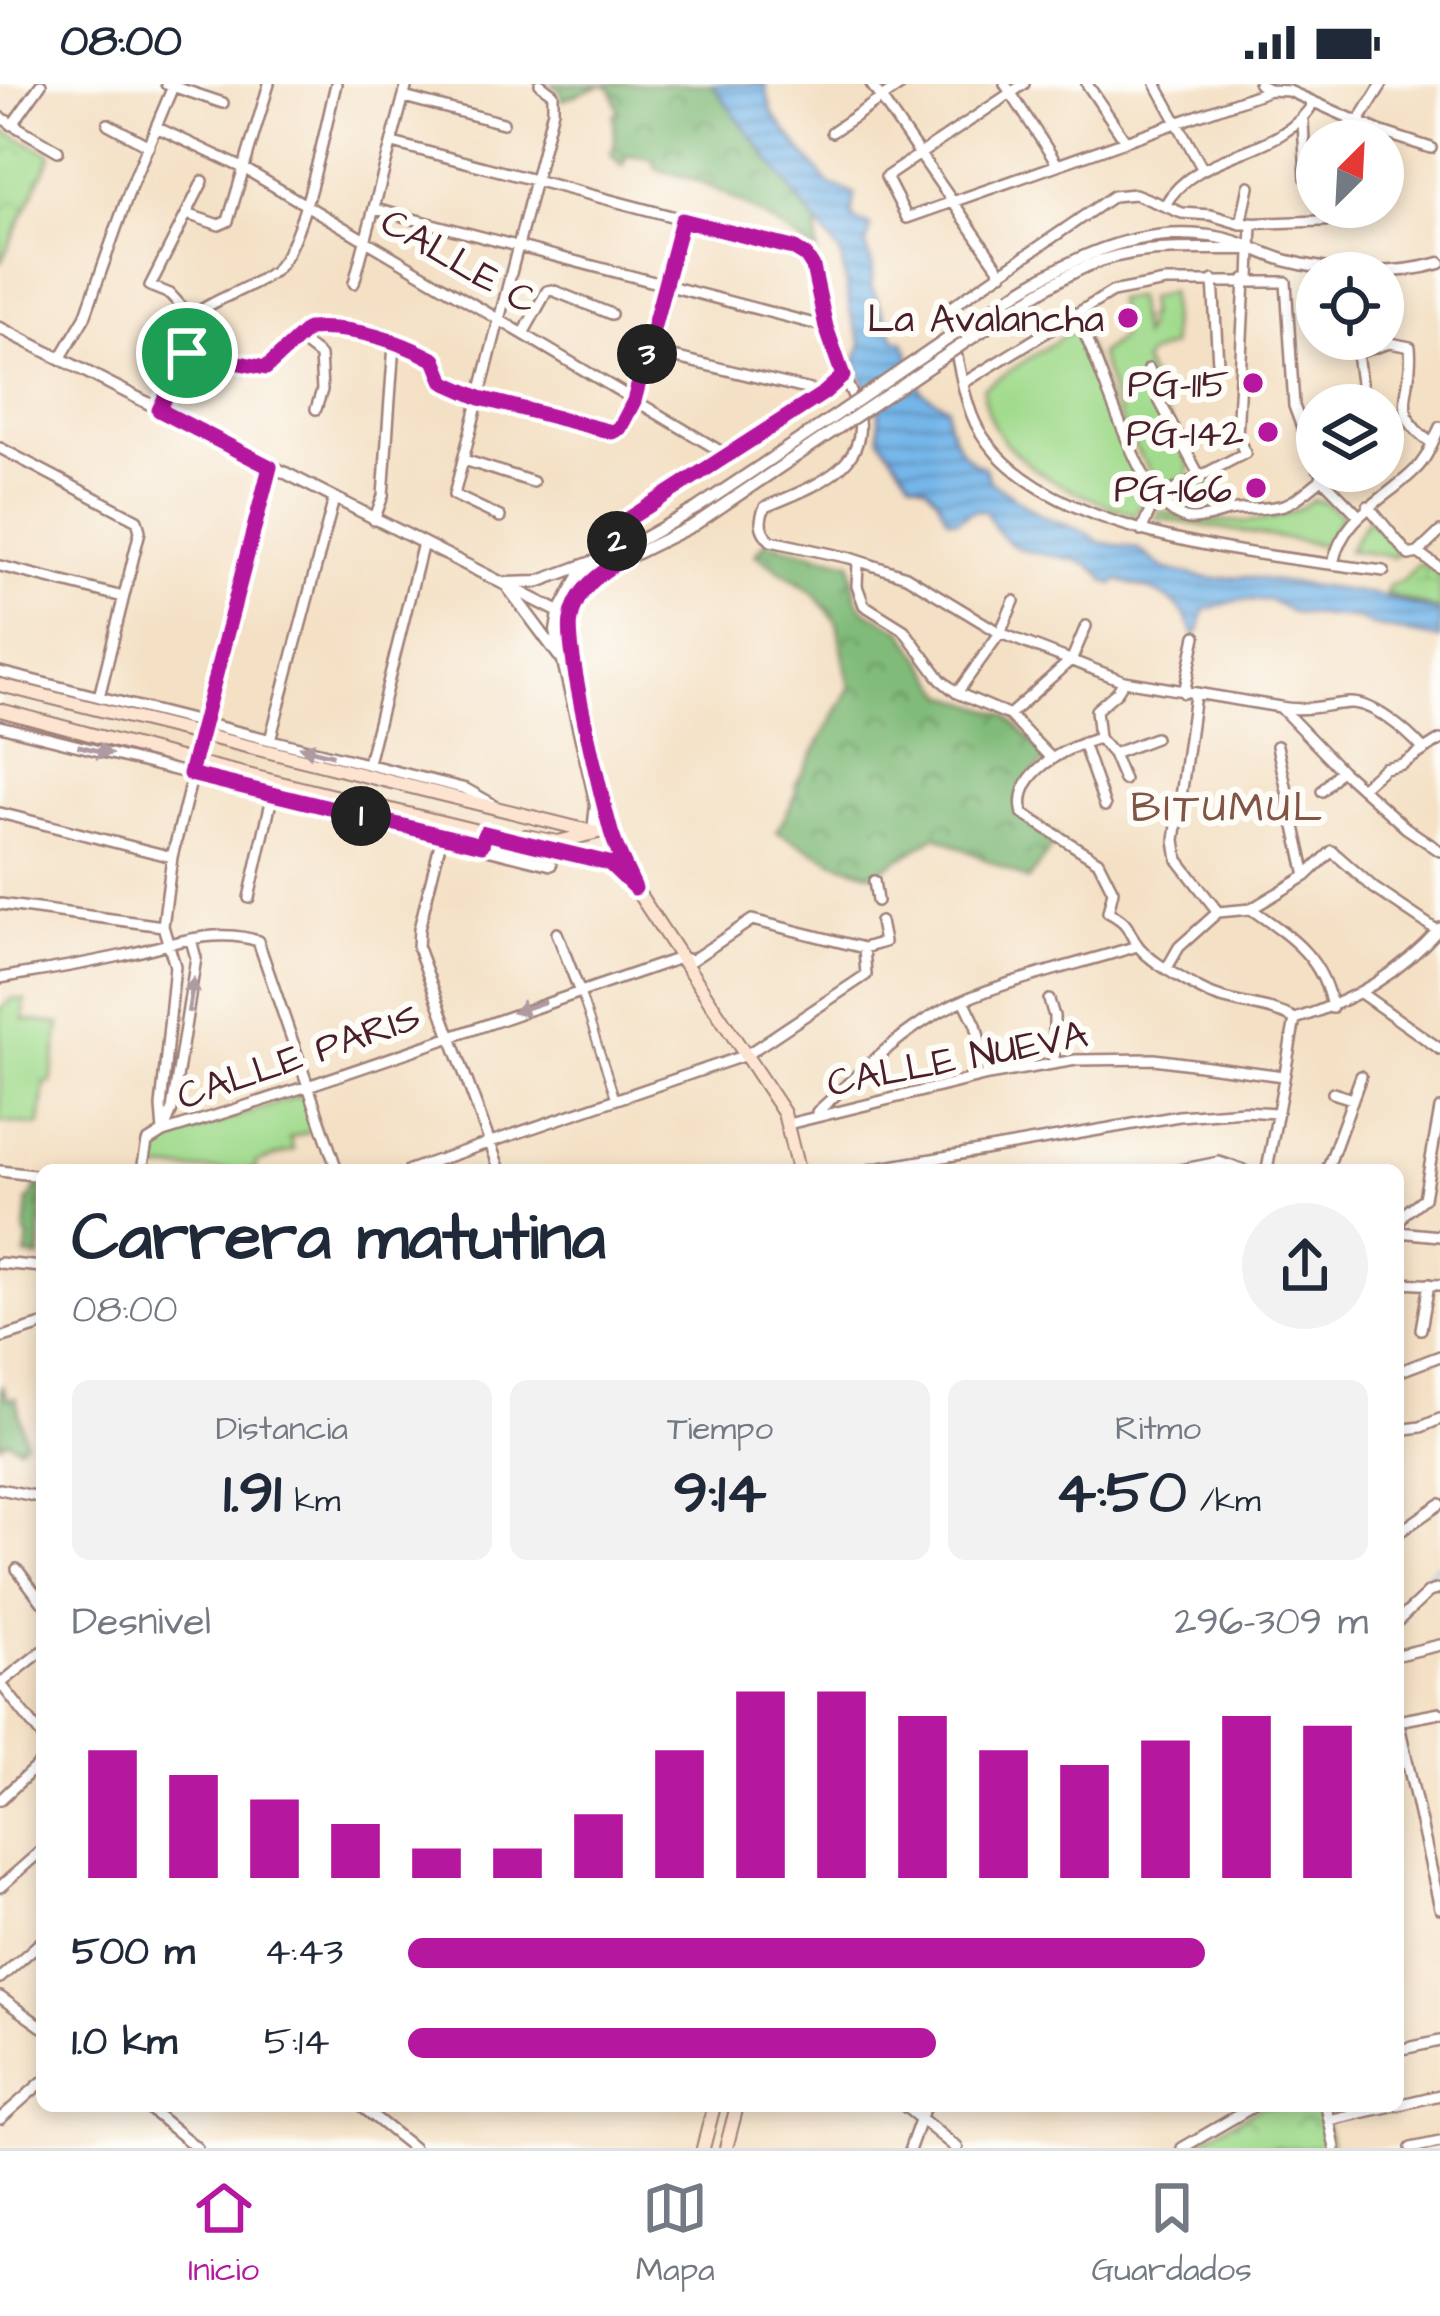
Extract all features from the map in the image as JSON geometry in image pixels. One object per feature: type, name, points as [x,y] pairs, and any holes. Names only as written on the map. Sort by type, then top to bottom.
[{"type":"main road","points":[[0,685],[201,730],[593,832],[609,863],[635,888]]},
{"type":"main road","points":[[0,710],[192,768],[483,839],[609,863]]},
{"type":"main road","points":[[483,839],[558,842],[610,830],[635,888],[774,1096],[788,1124],[798,1164]]},
{"type":"main road","points":[[704,2148],[713,2112]]},
{"type":"main road","points":[[726,2148],[735,2112]]},
{"type":"street","points":[[12,125],[41,84]]},
{"type":"street","points":[[187,214],[219,225],[227,221],[269,84]]},
{"type":"street","points":[[159,410],[187,353],[191,317],[206,304],[275,270],[292,246],[337,84]]},
{"type":"street","points":[[354,283],[407,84]]},
{"type":"street","points":[[500,517],[454,496],[553,110],[553,94],[540,84]]},
{"type":"street","points":[[872,84],[1002,273]]},
{"type":"street","points":[[832,132],[902,84]]},
{"type":"street","points":[[1024,84],[1008,88],[886,177],[907,218],[1270,91],[1289,92],[1355,120],[1382,84]]},
{"type":"street","points":[[1087,84],[1125,140]]},
{"type":"street","points":[[1156,84],[1202,168]]},
{"type":"street","points":[[1259,84],[1270,91]]},
{"type":"street","points":[[60,359],[85,317],[171,85],[223,103]]},
{"type":"street","points":[[1008,88],[1057,164]]},
{"type":"street","points":[[404,97],[502,123]]},
{"type":"street","points":[[1305,120],[1314,102]]},
{"type":"street","points":[[0,117],[58,152]]},
{"type":"street","points":[[108,124],[149,146]]},
{"type":"street","points":[[1165,206],[1191,174],[1252,151],[1296,126]]},
{"type":"street","name":"CALLE C","points":[[158,128],[245,169],[727,454]]},
{"type":"street","points":[[1404,138],[1431,148]]},
{"type":"street","points":[[393,143],[793,248],[806,256],[826,327],[854,398],[858,426],[850,460],[829,478],[765,507],[760,519],[770,541],[858,562],[932,589],[944,602],[1000,633],[1124,681],[1304,712],[1349,703],[1366,705],[1403,728],[1424,749]]},
{"type":"street","points":[[191,317],[170,295],[150,286],[203,181]]},
{"type":"street","points":[[1141,531],[1147,510],[1159,498],[1245,453],[1237,436],[1249,186]]},
{"type":"street","points":[[1296,222],[1247,224],[1182,213],[1135,194],[1103,200],[951,307],[948,315],[976,426],[1019,476],[1075,506],[1141,531],[1384,571]]},
{"type":"street","points":[[375,209],[826,327]]},
{"type":"street","points":[[187,353],[266,368],[308,329],[355,330],[435,360],[444,382],[480,398],[612,432],[620,428],[634,401],[682,220]]},
{"type":"street","points":[[593,832],[596,804],[556,631],[601,572],[832,425],[978,326],[1040,276],[1108,245],[1197,235],[1226,238],[1296,263]]},
{"type":"street","points":[[1404,266],[1440,262]]},
{"type":"street","points":[[965,382],[1112,292],[1137,285],[1214,280],[1286,282],[1296,411]]},
{"type":"street","points":[[1214,280],[1218,363]]},
{"type":"street","points":[[524,332],[552,290],[611,314]]},
{"type":"street","points":[[1073,314],[1096,359],[1126,444],[1159,498],[1180,516],[1192,519],[1285,505],[1299,492]]},
{"type":"street","points":[[0,328],[565,615]]},
{"type":"street","points":[[297,338],[320,356],[322,390],[316,409]]},
{"type":"street","points":[[374,520],[383,496],[394,344]]},
{"type":"street","points":[[1404,345],[1410,346],[1411,376],[1403,410],[1413,430],[1432,443]]},
{"type":"street","points":[[648,351],[824,393]]},
{"type":"street","points":[[1149,369],[1160,402],[1199,476]]},
{"type":"street","points":[[623,555],[615,532],[619,525],[824,393],[843,376]]},
{"type":"street","points":[[1334,564],[1338,544],[1363,511],[1417,469],[1440,427]]},
{"type":"street","points":[[0,448],[137,520],[140,531],[99,697]]},
{"type":"street","points":[[464,460],[533,482]]},
{"type":"street","points":[[164,1132],[161,1107],[175,966],[163,926],[172,857],[270,467]]},
{"type":"street","points":[[1341,492],[1409,555],[1418,553],[1440,532]]},
{"type":"street","points":[[270,740],[334,499]]},
{"type":"street","points":[[368,764],[423,543]]},
{"type":"street","points":[[1418,553],[1440,568]]},
{"type":"street","points":[[503,582],[537,582],[623,555]]},
{"type":"street","points":[[601,559],[574,582],[565,615],[610,830]]},
{"type":"street","points":[[858,562],[857,586],[863,605],[904,630],[941,680],[957,693],[1009,715],[1052,759]]},
{"type":"street","points":[[0,566],[123,597]]},
{"type":"street","points":[[503,582],[562,662]]},
{"type":"street","points":[[957,693],[1000,633],[1014,602]]},
{"type":"street","points":[[1009,715],[1072,659],[1087,626]]},
{"type":"street","points":[[1196,636],[1175,840],[1178,860],[1219,912]]},
{"type":"street","points":[[0,672],[201,730],[270,740],[466,789],[506,812]]},
{"type":"street","points":[[1124,681],[1096,710],[1099,739],[1113,754],[1124,780]]},
{"type":"street","points":[[1280,707],[1360,788],[1440,851]]},
{"type":"street","points":[[0,726],[192,768],[442,836],[483,839],[551,865]]},
{"type":"street","points":[[1113,754],[1155,738]]},
{"type":"street","points":[[1099,739],[1052,759],[1024,785],[1020,808],[1098,861],[1114,890],[1108,912],[1132,930],[1137,946],[1167,968],[1223,1001],[1295,1019],[1332,1008],[1394,973],[1439,929],[1374,888],[1332,851],[1306,876],[1251,909],[1219,912],[1179,947],[1167,968]]},
{"type":"street","points":[[1360,788],[1384,768],[1402,764],[1440,740]]},
{"type":"street","points":[[1083,743],[1105,806]]},
{"type":"street","points":[[1277,746],[1306,876]]},
{"type":"street","points":[[1322,791],[1341,770]]},
{"type":"street","points":[[249,898],[273,793]]},
{"type":"street","points":[[0,813],[172,857]]},
{"type":"street","points":[[442,836],[418,929],[418,948],[498,1164]]},
{"type":"street","points":[[874,880],[877,902]]},
{"type":"street","points":[[0,904],[163,926]]},
{"type":"street","points":[[1251,909],[1304,946],[1328,986],[1332,1008]]},
{"type":"street","name":"CALLE PARIS","points":[[164,1132],[310,1088],[579,990],[680,958],[692,960],[743,924],[760,920],[864,948]]},
{"type":"street","points":[[428,1164],[746,1055],[866,975],[864,948],[884,943],[880,922]]},
{"type":"street","points":[[557,933],[616,1100]]},
{"type":"street","points":[[0,979],[125,956],[168,942],[222,936],[258,940],[335,1164]]},
{"type":"street","points":[[143,1164],[147,1142],[164,1132],[172,1110],[196,958],[191,940]]},
{"type":"street","points":[[813,1116],[874,1060],[941,1011],[1137,946]]},
{"type":"street","points":[[1362,994],[1440,1049]]},
{"type":"street","points":[[1049,1000],[1054,1016],[1054,1063]]},
{"type":"street","points":[[965,1002],[988,1075]]},
{"type":"street","points":[[1268,1164],[1295,1019]]},
{"type":"street","name":"CALLE NUEVA","points":[[788,1124],[1054,1063],[1154,1059],[1283,1076]]},
{"type":"street","points":[[1329,1164],[1361,1076]]},
{"type":"street","points":[[1334,1093],[1352,1099]]},
{"type":"street","points":[[1404,1220],[1424,1198],[1440,1109]]},
{"type":"street","points":[[903,1164],[1179,1116],[1276,1113]]},
{"type":"street","points":[[0,1171],[36,1175]]},
{"type":"street","points":[[1404,1225],[1440,1236]]},
{"type":"street","points":[[0,1263],[36,1266]]},
{"type":"street","points":[[1404,1283],[1434,1285],[1421,1329]]},
{"type":"street","points":[[0,1338],[36,1327]]},
{"type":"street","points":[[1404,1370],[1440,1356]]},
{"type":"street","points":[[1404,1429],[1440,1419]]},
{"type":"street","points":[[0,1489],[36,1493]]},
{"type":"street","points":[[1404,1529],[1440,1504]]},
{"type":"street","points":[[17,1568],[36,1594]]},
{"type":"street","points":[[1404,1615],[1429,1592],[1440,1589]]},
{"type":"street","points":[[1404,1654],[1440,1645]]},
{"type":"street","points":[[36,1656],[0,1684],[36,1729]]},
{"type":"street","points":[[1404,1720],[1440,1713]]},
{"type":"street","points":[[1404,1748],[1440,1908]]},
{"type":"street","points":[[0,1800],[36,1767]]},
{"type":"street","points":[[0,1887],[36,1855]]},
{"type":"street","points":[[0,1978],[36,1946]]},
{"type":"street","points":[[0,1997],[36,2023]]},
{"type":"street","points":[[1404,2049],[1440,2041]]},
{"type":"street","points":[[0,2119],[36,2087]]},
{"type":"street","points":[[1404,2103],[1440,2096]]},
{"type":"street","points":[[153,2112],[197,2148]]},
{"type":"street","points":[[368,2112],[413,2148]]},
{"type":"street","points":[[910,2148],[922,2112],[957,2148]]},
{"type":"street","points":[[1182,2148],[1244,2112]]},
{"type":"street","points":[[1327,2112],[1335,2148]]},
{"type":"street","points":[[1329,2120],[1364,2112]]},
{"type":"street","points":[[1411,2148],[1440,2142]]},
{"type":"green space","points":[[551,84],[604,84],[562,100]]},
{"type":"green space","points":[[604,84],[712,84],[817,223],[817,253],[720,191],[657,170],[652,158],[627,155],[623,166],[611,155],[614,115],[619,112],[612,90]]},
{"type":"green space","points":[[0,119],[5,121],[1,130],[50,153],[50,158],[0,264]]},
{"type":"green space","points":[[1170,292],[1171,346],[1143,362],[1190,465],[1188,476],[1161,489],[1124,430],[1099,354],[1121,338],[1116,300],[1135,297],[1142,336],[1149,316],[1147,299]]},
{"type":"green space","points":[[1073,330],[1084,339],[1126,450],[1149,489],[1135,515],[1038,471],[1000,436],[988,414],[983,388]]},
{"type":"green space","points":[[1201,482],[1210,485],[1215,496],[1211,508],[1195,514],[1179,512],[1167,497]]},
{"type":"green space","points":[[1312,500],[1342,515],[1324,545],[1156,518],[1158,511],[1258,521],[1295,511]]},
{"type":"green space","points":[[1368,519],[1399,546],[1394,557],[1348,550]]},
{"type":"green space","points":[[766,542],[851,562],[856,598],[865,610],[902,630],[947,695],[1006,715],[1048,758],[1022,784],[1018,812],[1058,838],[1028,880],[937,836],[873,874],[837,863],[777,832],[796,795],[796,784],[850,688],[837,623],[814,593],[755,554]]},
{"type":"green space","points":[[1419,563],[1440,573],[1440,611],[1386,594],[1389,585],[1403,580]]},
{"type":"green space","points":[[12,999],[25,1000],[24,1020],[60,1024],[51,1083],[45,1083],[37,1126],[0,1122],[0,1010]]},
{"type":"green space","points":[[305,1094],[317,1129],[290,1138],[294,1150],[255,1164],[156,1164],[159,1143]]},
{"type":"green space","points":[[36,1186],[36,1257],[26,1256],[28,1200]]},
{"type":"green space","points":[[2,1385],[8,1399],[16,1398],[25,1441],[18,1447],[8,1440],[0,1444]]},
{"type":"green space","points":[[1250,2112],[1323,2112],[1332,2148],[1186,2148]]},
{"type":"water","points":[[712,84],[765,84],[772,113],[799,148],[830,185],[855,194],[852,219],[871,226],[866,246],[873,269],[871,286],[895,339],[904,341],[922,392],[947,406],[957,442],[984,467],[990,481],[1041,516],[1088,533],[1098,542],[1138,549],[1165,569],[1212,579],[1246,577],[1379,595],[1440,613],[1440,639],[1355,618],[1294,613],[1270,600],[1239,600],[1204,610],[1194,635],[1182,611],[1165,597],[1118,580],[1114,584],[1105,581],[1077,561],[1016,547],[1001,536],[985,511],[974,510],[957,520],[947,518],[938,499],[927,486],[911,480],[880,438],[879,411],[855,363],[862,344],[851,315],[841,255]]},
{"type":"waterway","points":[[1404,1598],[1440,1563]]},
{"type":"place","name":"La Avalancha","points":[[1128,318]]},
{"type":"place","name":"PG-115","points":[[1253,383]]},
{"type":"place","name":"PG-142","points":[[1268,432]]},
{"type":"place","name":"PG-166","points":[[1256,488]]},
{"type":"district","name":"BITUMUL","points":[[1228,806]]},
{"type":"route","points":[[682,220],[793,248],[806,256],[843,376],[824,393],[619,525],[615,532],[624,559],[586,587],[571,618],[573,657],[610,830],[635,888],[609,863],[485,833],[482,845],[190,774],[270,467],[159,410],[187,353],[266,368],[308,329],[355,330],[435,360],[444,382],[480,398],[612,432],[620,428],[634,401],[682,220]]}]
